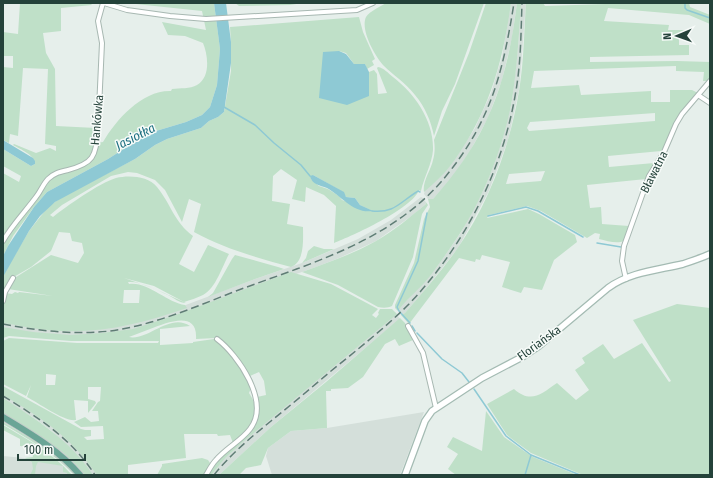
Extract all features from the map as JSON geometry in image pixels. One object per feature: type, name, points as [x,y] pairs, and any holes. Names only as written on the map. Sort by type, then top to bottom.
[{"type":"main road","points":[[3,417],[54,449],[72,465],[80,475]]},
{"type":"street","points":[[104,3],[127,10],[206,19],[357,10],[373,3]]},
{"type":"street","name":"Hankówka","points":[[3,241],[23,212],[37,196],[47,180],[55,173],[86,164],[92,158],[98,131],[102,43],[98,21],[104,3]]},
{"type":"street","name":"Bławatna","points":[[626,279],[622,261],[624,246],[649,176],[664,152],[682,114],[710,81]]},
{"type":"street","points":[[698,95],[710,103]]},
{"type":"street","name":"Floriańska","points":[[405,475],[426,419],[436,408],[482,378],[524,356],[539,346],[608,288],[647,271],[684,264],[710,254]]},
{"type":"street","points":[[3,301],[13,278]]},
{"type":"street","points":[[408,326],[423,353],[436,408]]},
{"type":"street","points":[[206,475],[216,460],[251,428],[255,421],[256,414],[254,393],[247,375],[235,356],[217,339]]},
{"type":"shaded area","points":[[511,3],[517,3],[512,38],[502,80],[488,118],[469,153],[452,178],[433,199],[428,199],[424,194],[425,190],[441,176],[453,162],[475,128],[491,93],[502,57]]},
{"type":"shaded area","points":[[521,3],[526,3],[519,90],[508,140],[488,193],[458,248],[424,291],[405,313],[401,315],[398,310],[436,268],[460,234],[483,191],[491,172],[502,141],[512,101]]},
{"type":"shaded area","points":[[421,197],[426,204],[376,241],[316,267],[146,327],[104,335],[70,336],[19,331],[3,327],[3,322],[143,321],[302,263],[358,239],[391,220]]},
{"type":"shaded area","points":[[395,312],[400,319],[271,427],[219,475],[208,475],[224,457]]},
{"type":"shaded area","points":[[3,391],[70,436],[100,475],[90,475],[53,432],[37,420],[3,399]]},
{"type":"shaded area","points":[[424,412],[400,475],[272,475],[266,456],[268,448],[291,431],[327,428]]},
{"type":"shaded area","points":[[3,456],[56,461],[63,466],[70,475],[3,475]]},
{"type":"green space","points":[[20,3],[90,3],[92,5],[61,8],[61,31],[43,33],[46,53],[55,69],[56,126],[96,128],[91,157],[84,163],[53,173],[22,212],[3,240],[3,173],[19,182],[21,176],[3,166],[3,149],[31,166],[35,164],[33,158],[13,145],[14,144],[36,153],[50,148],[56,151],[56,146],[45,144],[48,69],[23,68],[18,136],[10,134],[9,143],[3,140],[3,67],[3,32],[18,34]],"holes":[[[4,56],[13,56],[13,68],[3,67]]]},
{"type":"green space","points":[[126,3],[214,3],[220,49],[217,85],[210,107],[202,115],[186,122],[156,131],[141,138],[108,159],[47,192],[13,236],[3,256],[3,244],[7,236],[39,195],[47,182],[57,174],[87,164],[93,159],[97,143],[103,142],[108,133],[123,116],[140,101],[150,95],[160,92],[171,91],[172,89],[188,88],[197,85],[205,77],[207,59],[203,43],[185,36],[168,35],[162,22],[206,30],[202,11]]},
{"type":"green space","points":[[235,3],[303,3],[290,5],[239,6]]},
{"type":"green space","points":[[386,3],[484,3],[455,84],[442,111],[434,136],[422,104],[407,86],[383,65],[376,56],[369,42],[365,29],[366,17]]},
{"type":"green space","points":[[486,3],[511,3],[504,46],[493,86],[477,124],[466,143],[447,170],[424,192],[425,180],[434,157],[434,140],[469,53]]},
{"type":"green space","points":[[517,3],[521,3],[517,64],[512,100],[504,135],[492,170],[477,204],[459,235],[422,286],[398,311],[395,308],[395,305],[414,263],[424,219],[430,207],[428,199],[433,199],[468,154],[492,108],[501,84],[507,59]]},
{"type":"green space","points":[[526,3],[543,3],[545,6],[605,3],[689,3],[690,7],[710,15],[710,24],[689,15],[608,8],[604,21],[669,25],[668,30],[686,30],[686,35],[679,35],[679,45],[689,45],[689,55],[590,57],[590,62],[710,62],[710,78],[708,81],[703,81],[704,72],[676,71],[676,66],[534,71],[531,88],[579,85],[581,95],[651,91],[651,102],[670,102],[670,90],[692,90],[698,93],[680,114],[661,151],[608,156],[609,167],[654,163],[646,179],[587,185],[590,208],[601,207],[602,224],[629,226],[624,241],[615,242],[599,239],[600,234],[595,233],[587,238],[541,211],[527,206],[489,215],[487,218],[528,209],[575,235],[577,242],[554,260],[542,290],[524,287],[521,293],[502,287],[510,262],[482,255],[480,260],[476,259],[475,262],[459,258],[409,324],[401,315],[405,313],[425,290],[457,249],[479,213],[497,173],[510,132],[521,80]],"holes":[[[655,113],[655,121],[529,131],[527,128],[530,122]],[[545,171],[541,181],[506,184],[509,174]]]},
{"type":"green space","points":[[359,17],[363,32],[375,59],[372,61],[374,65],[367,69],[365,64],[354,64],[346,53],[339,51],[369,96],[369,72],[374,70],[377,74],[378,94],[387,93],[377,68],[378,67],[401,84],[422,109],[430,129],[433,150],[421,191],[419,190],[405,205],[381,221],[334,243],[336,206],[324,195],[306,187],[305,202],[292,199],[297,180],[281,169],[273,176],[272,201],[290,204],[287,224],[303,227],[303,244],[301,255],[296,264],[291,267],[230,248],[194,232],[201,204],[189,199],[182,222],[165,190],[155,180],[137,173],[128,172],[111,176],[62,205],[50,215],[53,217],[83,195],[109,181],[121,177],[138,177],[153,183],[157,187],[181,225],[193,236],[179,264],[194,272],[208,245],[229,254],[218,277],[208,292],[184,302],[154,286],[124,278],[138,283],[128,282],[129,284],[143,286],[185,305],[187,308],[153,319],[119,327],[84,331],[42,329],[3,323],[3,305],[6,293],[12,294],[19,292],[53,296],[8,289],[13,279],[51,255],[78,263],[84,253],[82,243],[72,241],[70,233],[59,232],[51,251],[31,267],[12,278],[3,297],[3,277],[6,270],[29,231],[48,207],[62,197],[135,159],[155,145],[167,139],[201,128],[224,112],[231,71],[230,27]],"holes":[[[313,175],[343,192],[346,197],[355,198],[360,205],[372,211],[342,200],[339,196],[328,189],[319,186],[311,179]],[[124,290],[140,290],[139,303],[123,303]]]},
{"type":"green space","points":[[425,201],[428,205],[422,214],[413,257],[392,306],[385,308],[378,307],[338,285],[302,272],[349,254],[383,237],[426,204]]},
{"type":"green space","points":[[314,246],[324,249],[334,249],[302,263],[306,258],[308,251]]},
{"type":"green space","points":[[235,255],[284,269],[208,297],[213,293]]},
{"type":"green space","points":[[291,272],[331,284],[378,309],[372,315],[376,318],[380,309],[392,309],[397,314],[244,441],[226,457],[211,475],[207,475],[223,455],[245,436],[254,425],[257,419],[253,384],[257,397],[266,395],[264,381],[259,372],[250,376],[253,381],[251,381],[236,357],[216,338],[196,339],[195,330],[192,324],[187,321],[180,320],[157,326],[129,337],[144,335],[167,324],[175,322],[182,323],[190,326],[160,329],[160,345],[193,343],[214,339],[217,340],[235,358],[251,388],[249,393],[255,408],[255,415],[253,421],[245,432],[233,443],[230,435],[218,436],[217,434],[184,434],[186,458],[128,465],[128,475],[97,475],[87,461],[66,439],[43,420],[3,395],[3,386],[81,429],[91,430],[91,436],[84,437],[87,440],[104,439],[103,426],[81,427],[74,422],[85,417],[91,422],[99,421],[98,411],[92,411],[100,401],[101,387],[88,387],[88,399],[95,401],[96,403],[88,413],[88,401],[74,400],[76,420],[71,420],[58,415],[27,397],[31,385],[26,396],[3,384],[3,341],[9,338],[77,343],[158,343],[159,341],[71,341],[9,336],[3,338],[3,327],[33,332],[70,335],[102,333],[133,329],[176,315]],"holes":[[[46,374],[56,375],[55,385],[46,385]]]},
{"type":"green space","points":[[154,288],[186,303],[183,303]]},
{"type":"green space","points":[[677,304],[710,308],[710,475],[583,475],[531,453],[512,439],[507,435],[487,404],[514,389],[520,394],[531,397],[541,394],[557,383],[576,400],[589,390],[575,370],[585,363],[582,358],[603,344],[614,359],[642,343],[669,382],[671,381],[633,320]]},
{"type":"green space","points":[[400,318],[405,323],[413,340],[399,346],[395,339],[385,344],[363,377],[348,388],[331,389],[331,391],[326,391],[327,428],[291,431],[268,448],[261,465],[246,468],[239,475],[219,475],[271,427]]},
{"type":"green space","points":[[3,398],[40,423],[63,441],[74,451],[93,475],[85,475],[57,448],[3,414]]},
{"type":"green space","points":[[486,411],[504,437],[533,457],[577,475],[456,475],[448,469],[458,454],[447,447],[453,437],[482,451]]},
{"type":"green space","points":[[3,422],[51,452],[76,475],[74,475],[49,453],[3,424]]},
{"type":"green space","points":[[3,425],[48,453],[65,467],[72,475],[67,475],[67,473],[63,472],[63,466],[38,462],[35,475],[30,475],[33,469],[32,462],[25,458],[33,457],[30,451],[20,446],[20,439],[3,430]]},
{"type":"green space","points":[[202,458],[208,460],[210,463],[205,475],[157,475],[162,464]]},
{"type":"water","points":[[214,3],[226,3],[231,42],[231,63],[224,112],[201,128],[167,139],[155,145],[135,159],[55,202],[40,216],[29,231],[3,277],[3,256],[8,246],[34,207],[47,192],[108,159],[141,138],[156,131],[186,122],[202,115],[210,107],[217,85],[220,49]]},
{"type":"water","points":[[339,51],[346,54],[354,64],[365,64],[369,72],[369,96],[347,105],[319,98],[323,52]]},
{"type":"water","points":[[3,140],[33,158],[35,164],[31,166],[3,149]]},
{"type":"water","points":[[313,175],[344,192],[346,197],[355,198],[360,205],[373,211],[359,210],[348,204],[332,191],[314,183],[310,176]]},
{"type":"waterway","points":[[685,3],[685,8],[687,10],[710,18]]},
{"type":"waterway","points":[[224,107],[255,125],[301,165],[310,176]]},
{"type":"waterway","points":[[372,211],[386,211],[400,204],[418,191],[420,192]]},
{"type":"waterway","points":[[488,216],[526,207],[538,211],[583,237]]},
{"type":"waterway","points":[[410,323],[397,307],[418,261],[427,213]]},
{"type":"waterway","points":[[597,243],[621,247]]},
{"type":"waterway","points":[[412,326],[415,331]]},
{"type":"waterway","points":[[417,333],[442,359],[462,373],[469,382]]},
{"type":"waterway","points":[[474,389],[506,436],[531,455],[580,475]]},
{"type":"waterway","points":[[525,475],[531,455]]},
{"type":"railway","points":[[3,324],[30,329],[83,333],[126,328],[158,320],[190,309],[321,259],[376,234],[425,198],[446,176],[474,135],[493,95],[500,74],[514,3]]},
{"type":"railway","points":[[214,475],[248,440],[400,313],[430,281],[465,230],[480,203],[493,174],[511,115],[517,84],[520,54],[522,3]]},
{"type":"railway","points":[[3,396],[54,430],[76,451],[95,475]]},
{"type":"water label","name":"Jasiołka","points":[[135,136]]}]
